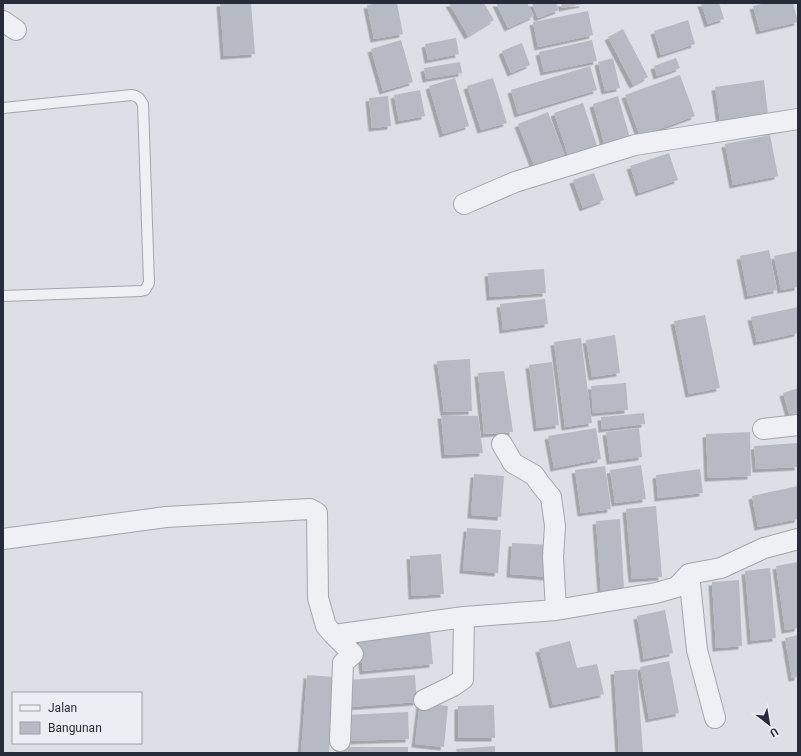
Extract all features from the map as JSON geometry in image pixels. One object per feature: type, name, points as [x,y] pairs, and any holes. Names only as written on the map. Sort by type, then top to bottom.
[{"type":"street","points":[[464,204],[515,182],[635,145],[798,119]]},
{"type":"street","points":[[763,429],[798,426]]},
{"type":"street","points":[[502,444],[513,463],[534,475],[551,497],[555,526],[553,557],[556,610]]},
{"type":"street","points":[[3,539],[166,517],[310,509],[317,513],[318,598],[326,626],[353,654],[343,663],[340,742]]},
{"type":"street","points":[[334,635],[464,617],[556,610],[656,592],[677,587],[689,574],[721,568],[764,548],[798,539]]},
{"type":"street","points":[[689,574],[697,650],[715,718]]},
{"type":"street","points":[[424,700],[453,686],[463,679],[464,617]]},
{"type":"lane","points":[[3,108],[132,95],[139,98],[143,104],[150,283],[145,290],[141,291],[3,296]]},
{"type":"building","points":[[220,3],[251,3],[255,54],[224,56]]},
{"type":"building","points":[[397,3],[403,34],[374,39],[367,5]]},
{"type":"building","points":[[449,3],[484,3],[494,20],[468,36]]},
{"type":"building","points":[[496,3],[527,3],[534,16],[508,28]]},
{"type":"building","points":[[532,3],[556,3],[559,10],[538,18]]},
{"type":"building","points":[[561,3],[583,3],[583,4],[562,8]]},
{"type":"building","points":[[701,3],[719,3],[724,19],[708,24]]},
{"type":"building","points":[[766,3],[793,3],[798,22],[760,31],[753,6]]},
{"type":"building","points":[[588,11],[593,35],[538,47],[533,22]]},
{"type":"building","points":[[688,20],[695,44],[661,55],[654,31]]},
{"type":"building","points":[[623,29],[648,77],[633,85],[608,37]]},
{"type":"building","points":[[456,38],[459,54],[428,60],[425,44]]},
{"type":"building","points":[[401,40],[413,82],[383,91],[371,49]]},
{"type":"building","points":[[592,40],[597,61],[544,72],[539,52]]},
{"type":"building","points":[[522,43],[530,65],[511,73],[502,51]]},
{"type":"building","points":[[613,58],[620,88],[605,91],[598,62]]},
{"type":"building","points":[[676,58],[680,68],[657,76],[654,66]]},
{"type":"building","points":[[460,62],[462,73],[426,79],[424,68]]},
{"type":"building","points":[[590,66],[597,90],[518,114],[511,90]]},
{"type":"building","points":[[680,75],[695,116],[640,136],[625,95]]},
{"type":"building","points":[[455,78],[469,126],[443,134],[429,86]]},
{"type":"building","points":[[493,78],[507,123],[481,130],[467,86]]},
{"type":"building","points":[[764,80],[768,115],[720,121],[715,87]]},
{"type":"building","points":[[420,90],[425,116],[399,121],[394,95]]},
{"type":"building","points":[[388,96],[391,126],[372,128],[369,98]]},
{"type":"building","points":[[618,96],[630,138],[605,146],[593,104]]},
{"type":"building","points":[[583,103],[599,152],[570,161],[554,113]]},
{"type":"building","points":[[548,112],[565,156],[535,168],[518,124]]},
{"type":"building","points":[[770,135],[778,176],[733,185],[725,144]]},
{"type":"building","points":[[669,153],[678,180],[639,193],[630,166]]},
{"type":"building","points":[[594,173],[604,200],[583,208],[573,180]]},
{"type":"building","points":[[769,250],[777,290],[748,296],[740,256]]},
{"type":"building","points":[[798,251],[798,287],[781,290],[774,256]]},
{"type":"building","points":[[544,269],[546,293],[490,297],[488,273]]},
{"type":"building","points":[[545,299],[548,324],[503,330],[500,304]]},
{"type":"building","points":[[798,307],[798,333],[757,342],[751,317]]},
{"type":"building","points":[[705,315],[720,388],[689,394],[674,321]]},
{"type":"building","points":[[615,335],[620,373],[592,377],[586,340]]},
{"type":"building","points":[[581,338],[592,423],[565,427],[554,342]]},
{"type":"building","points":[[470,359],[472,411],[444,412],[437,361]]},
{"type":"building","points":[[552,362],[559,425],[537,428],[529,365]]},
{"type":"building","points":[[504,371],[513,432],[484,434],[478,373]]},
{"type":"building","points":[[626,383],[628,410],[593,413],[591,386]]},
{"type":"building","points":[[798,388],[798,418],[791,420],[783,393]]},
{"type":"building","points":[[644,413],[645,424],[602,429],[601,417]]},
{"type":"building","points":[[441,415],[478,416],[483,453],[445,455]]},
{"type":"building","points":[[596,428],[601,459],[554,468],[548,436]]},
{"type":"building","points":[[639,428],[642,457],[610,461],[606,432]]},
{"type":"building","points":[[750,432],[751,476],[708,478],[706,434]]},
{"type":"building","points":[[798,443],[798,467],[756,469],[754,446]]},
{"type":"building","points":[[641,465],[646,499],[615,503],[610,470]]},
{"type":"building","points":[[605,466],[611,509],[581,513],[575,470]]},
{"type":"building","points":[[700,469],[703,493],[658,498],[656,475]]},
{"type":"building","points":[[474,474],[504,476],[501,517],[471,515]]},
{"type":"building","points":[[798,486],[798,519],[758,527],[752,496]]},
{"type":"building","points":[[656,506],[662,577],[632,579],[626,509]]},
{"type":"building","points":[[620,519],[624,589],[601,591],[596,521]]},
{"type":"building","points":[[467,528],[501,530],[498,573],[463,570]]},
{"type":"building","points":[[512,543],[552,545],[549,577],[510,574]]},
{"type":"building","points":[[441,554],[444,594],[412,596],[410,556]]},
{"type":"building","points":[[798,562],[798,628],[785,630],[776,566]]},
{"type":"building","points":[[770,568],[776,638],[751,641],[745,571]]},
{"type":"building","points":[[739,580],[742,646],[716,648],[712,582]]},
{"type":"building","points":[[665,610],[673,653],[644,659],[637,616]]},
{"type":"building","points":[[430,632],[433,664],[363,671],[359,639]]},
{"type":"building","points":[[798,635],[798,677],[792,678],[785,638]]},
{"type":"building","points":[[570,641],[577,668],[597,664],[604,694],[553,705],[539,649]]},
{"type":"building","points":[[669,661],[679,713],[649,719],[640,667]]},
{"type":"building","points":[[637,669],[643,753],[619,753],[614,671]]},
{"type":"building","points":[[307,675],[334,677],[329,753],[301,753]]},
{"type":"building","points":[[415,675],[417,702],[349,707],[348,680]]},
{"type":"building","points":[[420,703],[448,706],[444,747],[415,744]]},
{"type":"building","points":[[494,705],[495,738],[458,738],[458,706]]},
{"type":"building","points":[[408,712],[409,739],[346,741],[345,715]]},
{"type":"building","points":[[495,746],[495,753],[457,753],[456,749]]},
{"type":"building","points":[[340,747],[408,747],[408,753],[340,753]]}]
